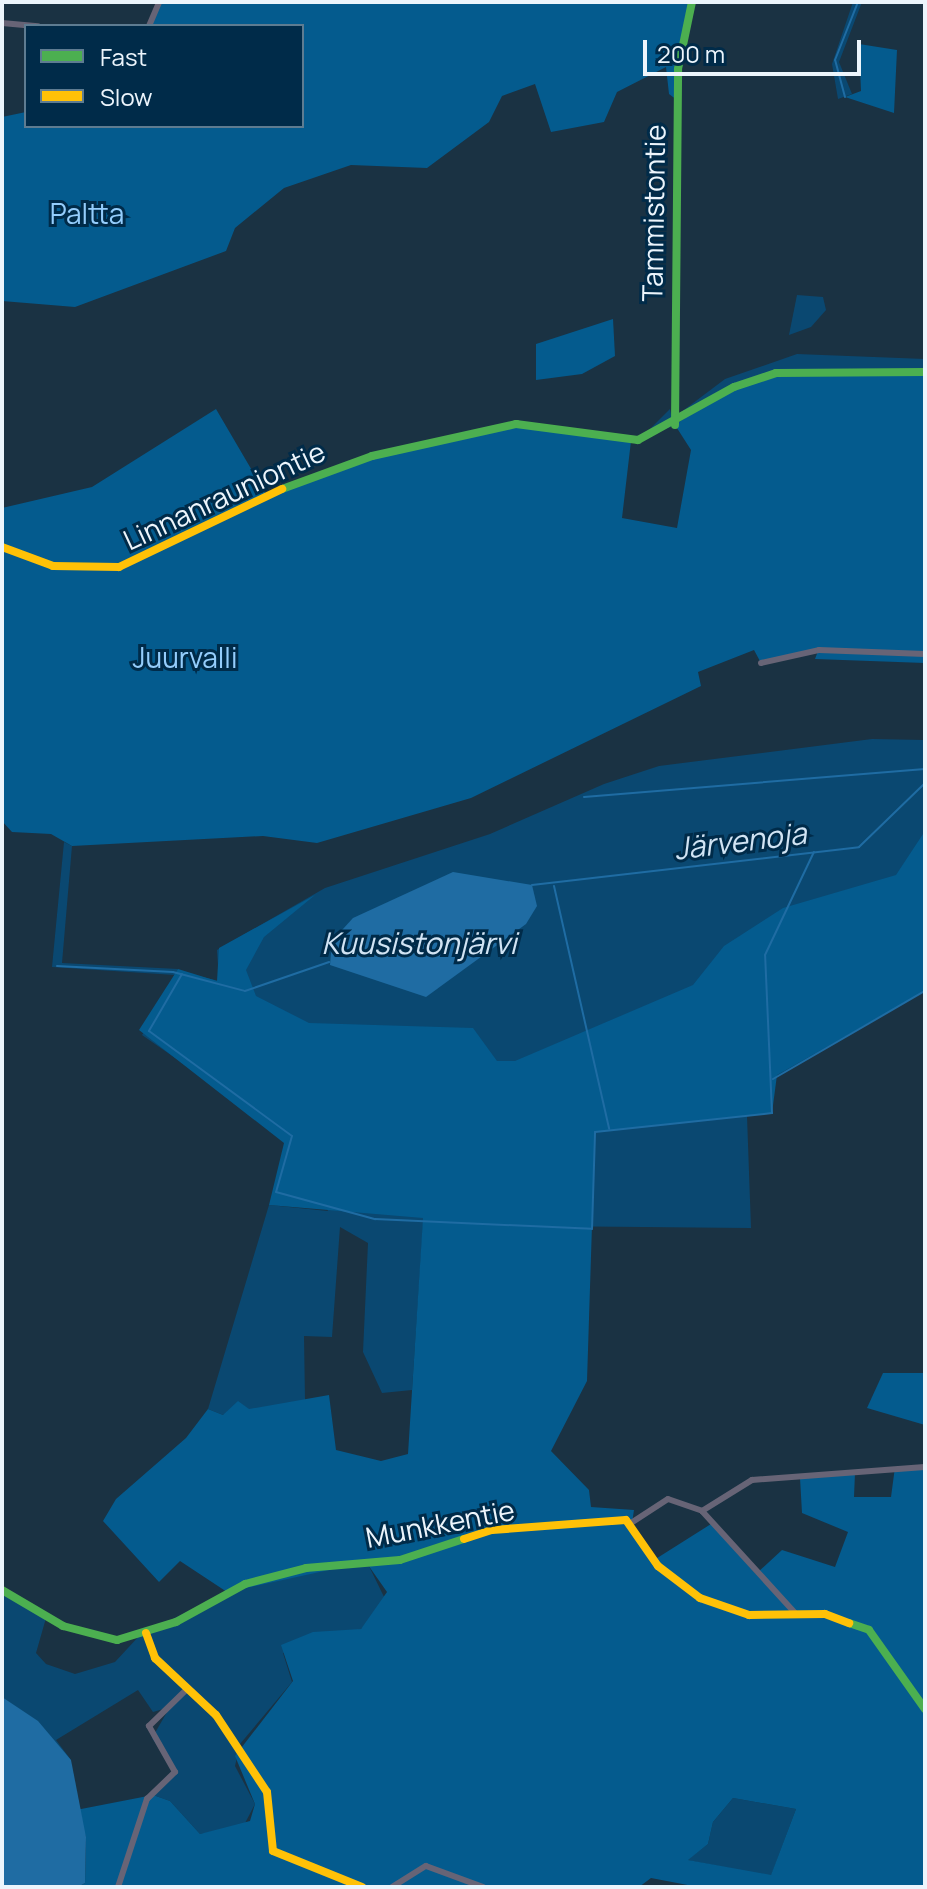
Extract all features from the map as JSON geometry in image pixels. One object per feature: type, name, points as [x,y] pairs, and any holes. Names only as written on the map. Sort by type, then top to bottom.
[{"type":"street","points":[[150,24],[159,2]]},
{"type":"street","name":"Tammistontie","points":[[675,425],[678,69],[692,2]]},
{"type":"street","points":[[2,23],[24,25]]},
{"type":"street","name":"Linnanrauniontie","points":[[2,547],[71,569],[119,567],[309,476],[372,456],[507,424],[624,441],[675,425],[734,387],[776,373],[925,372]]},
{"type":"street","points":[[761,663],[819,650],[925,654]]},
{"type":"street","points":[[702,1511],[752,1480],[854,1466],[925,1467]]},
{"type":"street","points":[[795,1613],[702,1511],[668,1499],[631,1523],[654,1561],[684,1589],[749,1615],[795,1613],[838,1617],[877,1636],[925,1709]]},
{"type":"street","name":"Munkkentie","points":[[2,1590],[83,1634],[110,1640],[146,1633],[236,1588],[306,1568],[400,1560],[504,1529],[631,1523]]},
{"type":"street","points":[[146,1633],[155,1658],[223,1725],[267,1792],[273,1851],[362,1887]]},
{"type":"street","points":[[118,1887],[147,1799],[175,1772],[149,1726],[188,1688]]},
{"type":"street","points":[[392,1887],[426,1866],[483,1887]]},
{"type":"shaded area","points":[[853,2],[862,2],[839,62],[852,94],[838,99],[832,64]]},
{"type":"shaded area","points":[[797,295],[823,297],[826,310],[811,327],[789,335]]},
{"type":"shaded area","points":[[797,354],[925,359],[925,372],[675,425],[639,440],[670,409],[672,419],[725,379]]},
{"type":"shaded area","points":[[872,739],[925,740],[925,989],[772,1080],[772,1113],[747,1116],[751,1228],[423,1225],[412,1390],[382,1393],[363,1352],[368,1243],[340,1227],[332,1337],[304,1336],[305,1400],[223,1415],[208,1409],[269,1205],[328,1211],[295,1141],[142,1035],[182,972],[219,981],[217,950],[325,888],[490,834],[604,784],[659,766]]},
{"type":"shaded area","points":[[64,842],[72,846],[62,963],[178,969],[175,975],[52,967]]},
{"type":"shaded area","points":[[367,1562],[386,1601],[361,1629],[283,1653],[292,1682],[240,1744],[235,1766],[255,1804],[243,1827],[200,1834],[170,1801],[153,1795],[175,1772],[152,1738],[170,1707],[153,1712],[138,1690],[56,1740],[71,1760],[2,1718],[2,1590],[46,1618],[36,1653],[46,1664],[75,1674],[115,1662],[140,1635],[236,1588]]},
{"type":"shaded area","points":[[733,1798],[796,1809],[771,1876],[687,1860],[708,1844],[713,1822]]},
{"type":"green space","name":"Paltta","points":[[159,2],[692,2],[677,100],[669,94],[666,67],[617,92],[604,122],[551,132],[535,84],[502,96],[489,122],[427,168],[351,165],[284,188],[235,228],[226,251],[75,307],[2,301],[2,117],[24,112],[24,128],[304,128],[304,24],[150,24]]},
{"type":"green space","points":[[859,44],[897,50],[894,113],[845,97],[861,91]]},
{"type":"green space","points":[[613,319],[615,356],[582,374],[536,380],[536,344]]},
{"type":"green space","name":"Juurvalli","points":[[925,372],[925,663],[815,659],[818,651],[761,663],[754,650],[698,672],[701,686],[471,798],[317,843],[263,836],[72,846],[51,834],[12,832],[2,821],[2,508],[92,487],[216,409],[267,496],[309,476],[497,425],[631,441],[622,518],[677,528],[691,450],[675,425],[714,398],[776,373]]},
{"type":"green space","points":[[925,831],[925,991],[777,1075],[772,1113],[595,1132],[587,1381],[551,1451],[589,1490],[591,1507],[634,1510],[632,1523],[654,1560],[711,1524],[756,1574],[782,1550],[835,1567],[848,1532],[802,1513],[800,1478],[855,1473],[854,1497],[891,1497],[895,1467],[925,1467],[925,1887],[698,1887],[651,1878],[639,1887],[78,1887],[85,1883],[86,1837],[76,1810],[153,1795],[170,1801],[200,1834],[250,1821],[255,1804],[235,1756],[293,1681],[281,1645],[313,1632],[361,1629],[387,1592],[366,1562],[227,1592],[180,1561],[159,1582],[103,1521],[116,1499],[186,1438],[208,1409],[223,1415],[238,1401],[249,1409],[329,1395],[336,1450],[381,1461],[408,1454],[423,1218],[269,1205],[284,1143],[139,1030],[178,969],[217,981],[219,948],[315,895],[264,937],[246,970],[256,996],[309,1023],[473,1028],[497,1061],[515,1061],[693,985],[724,946],[783,908],[896,875]],"holes":[[[733,1798],[796,1809],[771,1875],[688,1860],[708,1844],[713,1822]]]},
{"type":"green space","points":[[883,1373],[925,1373],[925,1425],[867,1408]]},
{"type":"water","name":"Kuusistonjärvi","points":[[453,872],[532,885],[537,906],[526,924],[426,997],[330,965],[332,941],[353,918]]},
{"type":"water","points":[[2,1697],[38,1721],[71,1760],[86,1837],[85,1883],[78,1887],[2,1887]]},
{"type":"waterway","points":[[845,97],[835,60],[858,2]]},
{"type":"waterway","points":[[584,797],[925,769]]},
{"type":"waterway","name":"Järvenoja","points":[[532,885],[859,847],[925,783]]},
{"type":"waterway","points":[[182,974],[149,1031],[292,1136],[276,1192],[375,1219],[592,1229],[595,1132],[772,1113],[765,955],[814,852]]},
{"type":"waterway","points":[[554,886],[609,1129]]},
{"type":"waterway","points":[[57,966],[173,972],[245,991],[329,962]]},
{"type":"waterway","points":[[773,1079],[925,991]]},
{"type":"traffic: fast","points":[[675,425],[678,69],[692,2]]},
{"type":"traffic: fast","points":[[282,489],[372,456],[516,424],[638,440],[734,387],[776,373],[925,372]]},
{"type":"traffic: fast","points":[[2,1590],[63,1626],[117,1640],[176,1622],[245,1584],[306,1568],[400,1560],[464,1539]]},
{"type":"traffic: fast","points":[[849,1623],[869,1630],[925,1709]]},
{"type":"traffic: slow","points":[[2,547],[53,566],[119,567],[282,489]]},
{"type":"traffic: slow","points":[[464,1539],[492,1530],[626,1520],[658,1566],[700,1598],[749,1615],[825,1614],[849,1623]]},
{"type":"traffic: slow","points":[[146,1633],[155,1658],[216,1715],[267,1792],[273,1851],[362,1887]]}]
